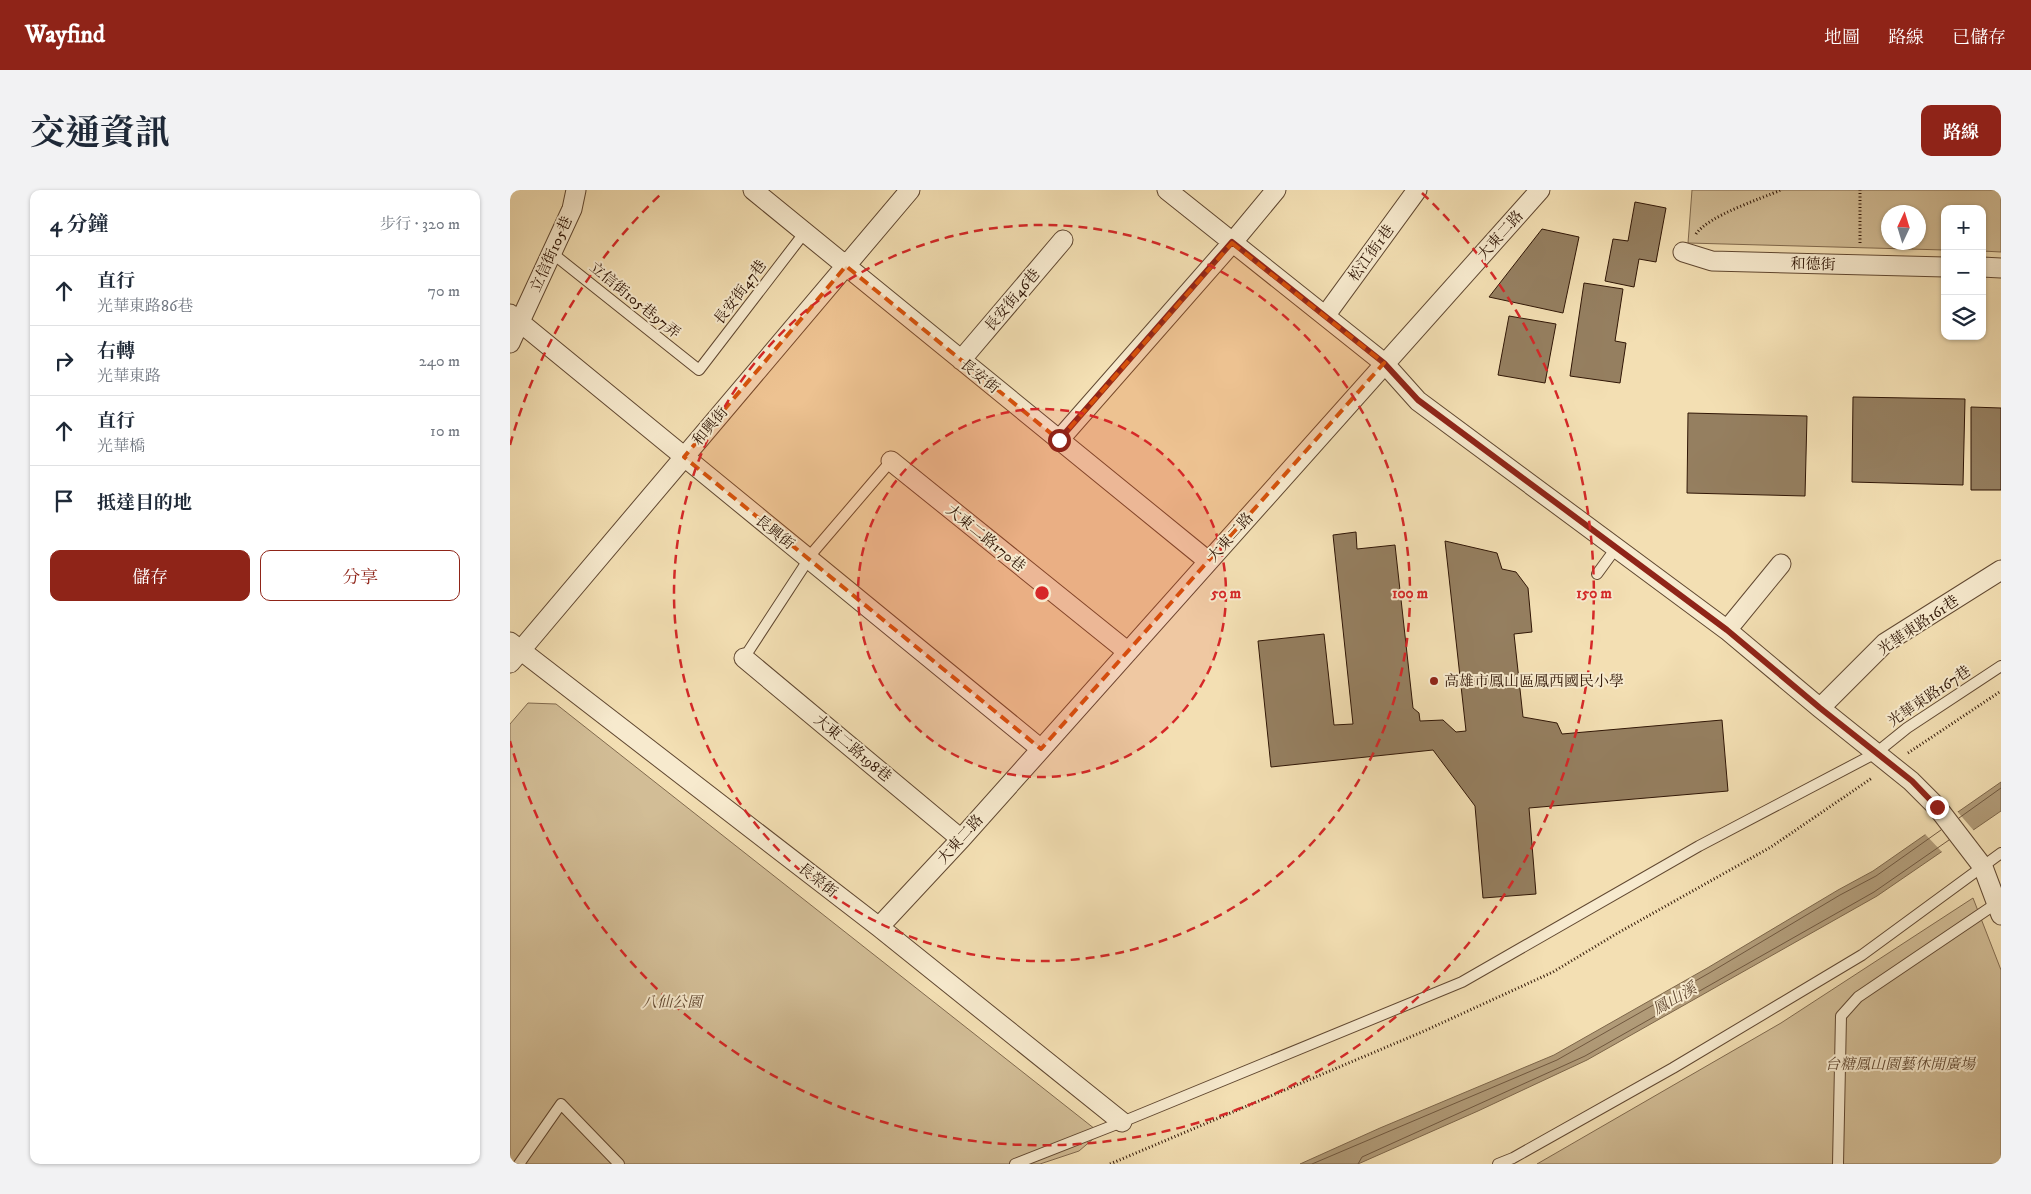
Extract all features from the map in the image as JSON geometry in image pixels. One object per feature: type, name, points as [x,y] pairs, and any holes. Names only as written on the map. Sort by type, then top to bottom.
[{"type":"street","name":"立信街105巷","points":[[510,344],[515,318],[552,253],[572,209],[576,190]]},
{"type":"street","name":"長安街","points":[[753,190],[1208,562]]},
{"type":"street","name":"和興街","points":[[514,651],[684,457],[910,190]]},
{"type":"street","points":[[1167,190],[1384,363],[1418,400],[1727,630],[1820,708],[1912,781],[1937,807],[1983,867],[1999,909]]},
{"type":"street","points":[[1059,440],[1276,190]]},
{"type":"street","name":"松江街1巷","points":[[1325,316],[1416,190]]},
{"type":"street","name":"大東二路","points":[[879,927],[961,839],[1540,190]]},
{"type":"street","name":"長安街46巷","points":[[961,360],[1063,240]]},
{"type":"street","name":"和德街","points":[[1683,252],[1712,261],[1941,267]]},
{"type":"street","points":[[1986,267],[2001,268]]},
{"type":"street","name":"長興街","points":[[515,318],[1041,749]]},
{"type":"street","name":"大東二路170巷","points":[[891,461],[1128,652]]},
{"type":"street","points":[[1727,630],[1781,564]]},
{"type":"street","name":"光華東路161巷","points":[[1820,708],[1885,643],[2001,570]]},
{"type":"street","name":"長榮街","points":[[514,651],[879,927],[1122,1122]]},
{"type":"street","name":"大東二路198巷","points":[[744,658],[961,839]]},
{"type":"lane","name":"長安街47巷","points":[[699,370],[805,232]]},
{"type":"lane","name":"立信街105巷97弄","points":[[552,253],[699,370]]},
{"type":"lane","points":[[744,658],[809,559],[891,461]]},
{"type":"lane","points":[[1597,574],[1616,548]]},
{"type":"lane","name":"光華東路167巷","points":[[1015,1164],[1462,982],[1699,846],[1876,753],[1907,728],[2001,666]]},
{"type":"lane","points":[[1498,1164],[1513,1158],[1673,1068],[1862,955],[2001,854]]},
{"type":"lane","points":[[1838,1164],[1841,1016],[1858,997],[1999,909]]},
{"type":"lane","points":[[519,1164],[561,1104],[619,1164]]},
{"type":"path","points":[[1683,252],[1699,229],[1714,219],[1781,190]]},
{"type":"path","points":[[1860,190],[1860,243]]},
{"type":"path","points":[[1110,1164],[1422,1032],[1553,972],[1616,934],[1771,847],[2001,691]]},
{"type":"highlighted area","points":[[1232,243],[1384,363],[1041,749],[684,457],[846,266],[1059,440]]},
{"type":"green space","points":[[1692,190],[2001,190],[2001,252],[1986,251],[1986,205],[1941,205],[1941,250],[1926,249],[1926,205],[1881,205],[1881,248],[1688,243]]},
{"type":"green space","name":"八仙公園","points":[[528,703],[556,704],[1100,1133],[1079,1151],[1040,1164],[510,1164],[510,724]]},
{"type":"green space","name":"台糖鳳山園藝休閒廣場","points":[[1973,898],[2001,970],[2001,1164],[1537,1164],[1781,1023]]},
{"type":"water","name":"鳳山溪","points":[[2001,782],[2001,811],[1877,896],[1587,1060],[1358,1164],[1300,1164],[1380,1128],[1554,1055],[1873,871]]},
{"type":"pier","points":[[1956,810],[1975,832],[1943,853],[1924,833]]},
{"type":"building","points":[[1635,202],[1666,208],[1656,262],[1639,259],[1634,287],[1605,281],[1613,239],[1628,241]]},
{"type":"building","points":[[1542,229],[1579,237],[1563,313],[1489,297]]},
{"type":"building","points":[[1584,283],[1623,289],[1615,341],[1626,343],[1620,383],[1570,376]]},
{"type":"building","points":[[1509,316],[1556,324],[1545,383],[1498,375]]},
{"type":"building","points":[[1853,397],[1965,399],[1963,485],[1852,482]]},
{"type":"building","points":[[1971,407],[2001,408],[2001,490],[1971,490]]},
{"type":"building","points":[[1688,413],[1807,416],[1805,496],[1687,493]]},
{"type":"building","points":[[1356,532],[1357,549],[1395,545],[1413,708],[1419,713],[1420,721],[1443,720],[1456,732],[1466,731],[1445,541],[1497,553],[1502,569],[1516,572],[1528,588],[1532,632],[1514,634],[1523,717],[1557,723],[1562,734],[1722,720],[1728,791],[1529,808],[1536,894],[1483,898],[1475,806],[1433,750],[1271,767],[1258,641],[1324,634],[1334,725],[1353,724],[1333,535]]},
{"type":"place","name":"高雄市鳳山區鳳西國民小學","points":[[1434,681]]},
{"type":"route","points":[[1059,440],[1232,242],[1384,363],[1418,400],[1727,630],[1820,708],[1912,781],[1937,807]]}]
